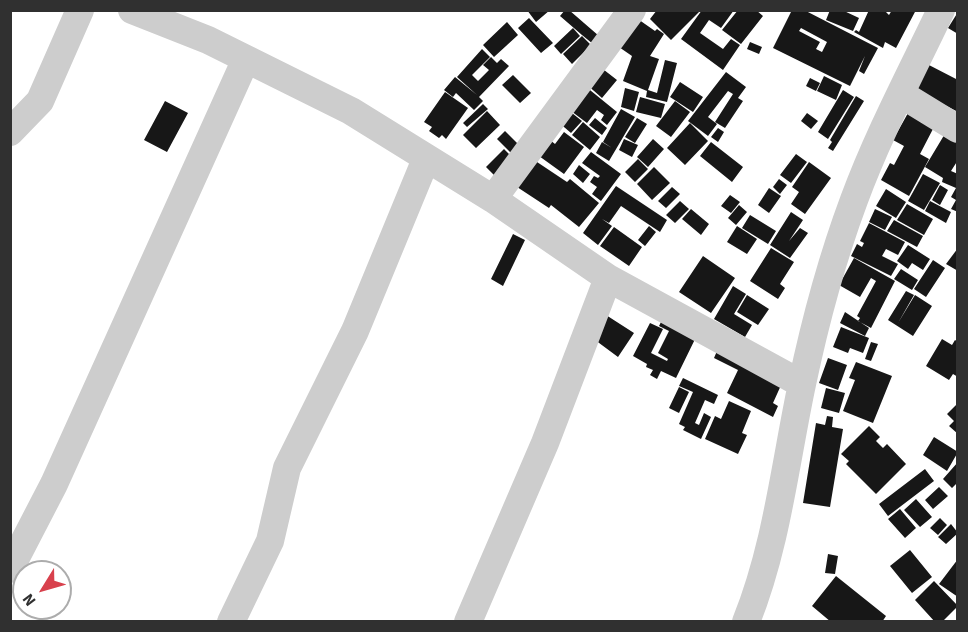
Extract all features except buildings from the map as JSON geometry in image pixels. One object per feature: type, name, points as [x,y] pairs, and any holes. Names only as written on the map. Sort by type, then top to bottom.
[{"type":"street","points":[[10,132],[40,101],[80,10]]},
{"type":"street","points":[[132,10],[246,58],[351,111],[493,199],[608,278],[802,384]]},
{"type":"street","points":[[493,199],[632,10]]},
{"type":"street","points":[[746,621],[760,588],[772,543],[802,384],[839,243],[871,158],[941,10]]},
{"type":"street","points":[[10,569],[54,484],[246,58]]},
{"type":"street","points":[[901,94],[957,129]]},
{"type":"street","points":[[231,621],[270,542],[287,468],[355,331],[426,159]]},
{"type":"street","points":[[468,621],[545,443],[608,278]]}]
